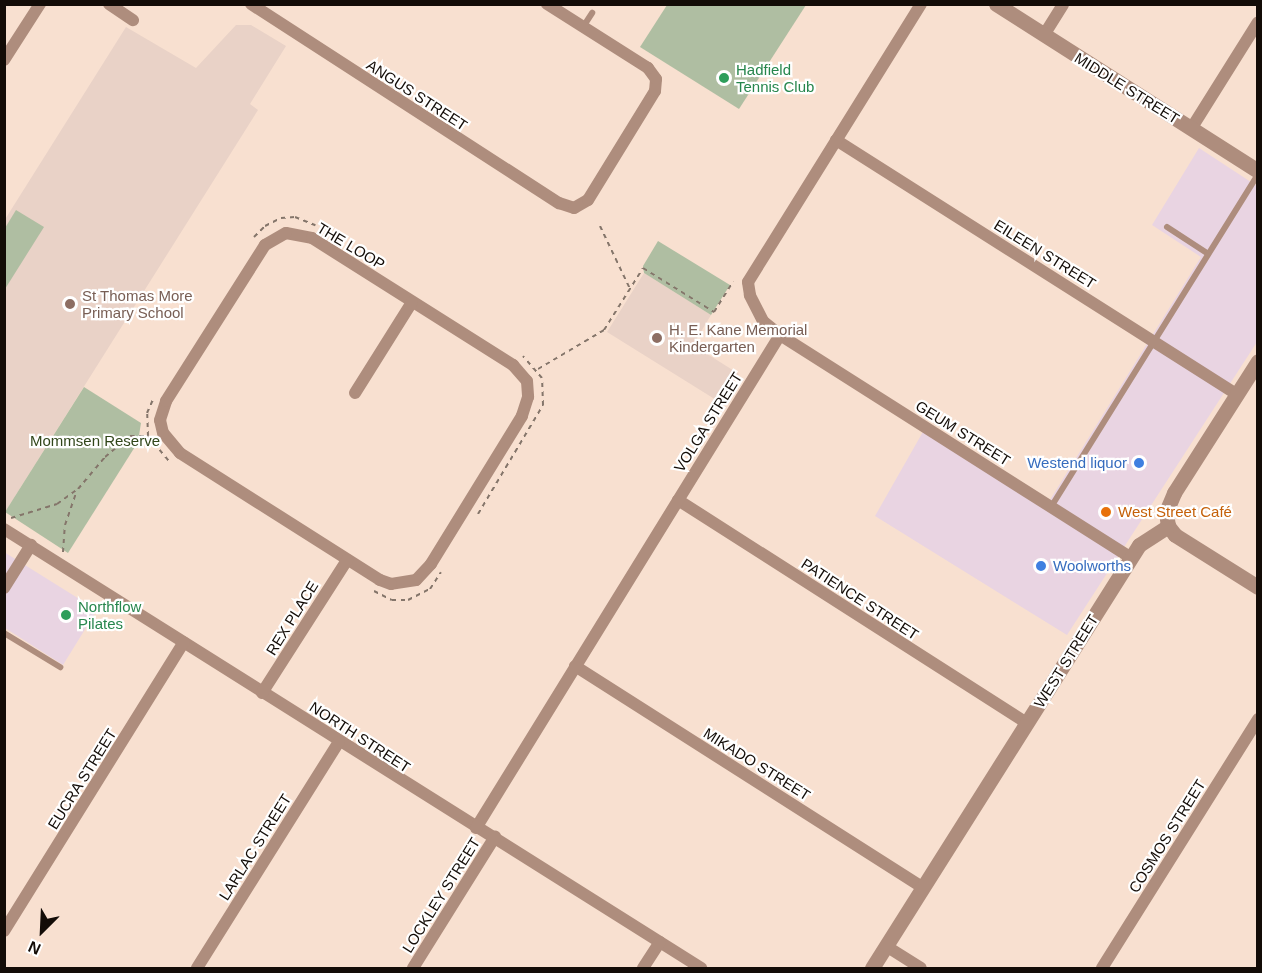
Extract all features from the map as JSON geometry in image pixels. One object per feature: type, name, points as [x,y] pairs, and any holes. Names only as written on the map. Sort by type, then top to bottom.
[{"type":"street","points":[[4,60],[40,4]]},
{"type":"street","points":[[109,4],[133,20]]},
{"type":"street","name":"ANGUS STREET","points":[[251,4],[568,208],[579,207],[588,200],[656,85],[648,68],[583,27]]},
{"type":"street","points":[[547,4],[583,27]]},
{"type":"street","points":[[780,335],[764,321],[750,296],[748,282],[921,4]]},
{"type":"street","name":"MIDDLE STREET","points":[[996,4],[1257,173]]},
{"type":"street","points":[[1044,35],[1063,4]]},
{"type":"street","points":[[1191,129],[1257,22]]},
{"type":"street","name":"EILEEN STREET","points":[[836,140],[1237,394]]},
{"type":"street","name":"THE LOOP","points":[[286,233],[312,238],[520,370],[527,381],[527,406],[430,564],[416,580],[391,584],[347,560],[180,453],[163,433],[162,411],[260,251],[276,237],[286,233]]},
{"type":"street","points":[[355,393],[412,302]]},
{"type":"street","name":"VOLGA STREET","points":[[476,828],[780,335]]},
{"type":"street","name":"GEUM STREET","points":[[780,335],[1131,558]]},
{"type":"street","points":[[1257,363],[1169,500],[1168,526],[1175,535],[1257,587]]},
{"type":"street","name":"PATIENCE STREET","points":[[678,500],[1027,723]]},
{"type":"street","name":"WEST STREET","points":[[872,969],[1131,558],[1145,539],[1168,526]]},
{"type":"street","name":"NORTH STREET","points":[[4,529],[701,969]]},
{"type":"street","points":[[4,588],[31,545]]},
{"type":"street","name":"REX PLACE","points":[[262,693],[347,560]]},
{"type":"street","name":"EUCRA STREET","points":[[4,931],[184,642]]},
{"type":"street","name":"MIKADO STREET","points":[[575,666],[923,888]]},
{"type":"street","name":"COSMOS STREET","points":[[1102,969],[1257,720]]},
{"type":"street","name":"LARLAC STREET","points":[[197,969],[339,742]]},
{"type":"street","name":"LOCKLEY STREET","points":[[413,969],[495,837]]},
{"type":"street","points":[[643,969],[660,942]]},
{"type":"street","points":[[886,946],[921,969]]},
{"type":"lane","points":[[583,27],[592,12]]},
{"type":"lane","points":[[1051,507],[1257,173]]},
{"type":"lane","points":[[1167,227],[1207,253]]},
{"type":"lane","points":[[4,633],[60,667]]},
{"type":"path","points":[[251,243],[265,226],[281,218],[304,220],[322,230]]},
{"type":"path","points":[[600,226],[630,290]]},
{"type":"path","points":[[537,370],[604,330],[644,268],[714,312],[733,282]]},
{"type":"path","points":[[472,522],[541,411],[544,386],[537,370],[518,353]]},
{"type":"path","points":[[156,393],[147,413],[148,436],[159,453],[179,467]]},
{"type":"path","points":[[62,551],[69,508],[78,489],[105,457],[130,436],[148,436]]},
{"type":"path","points":[[19,524],[10,518],[46,510],[78,489]]},
{"type":"path","points":[[53,545],[67,554]]},
{"type":"path","points":[[369,589],[392,600],[408,600],[430,589],[442,572]]},
{"type":"shaded area","name":"St Thomas More Primary School","points":[[236,25],[251,25],[286,46],[250,104],[258,110],[5,512],[4,221],[126,27],[196,68]]},
{"type":"shaded area","points":[[1199,148],[1257,186],[1257,342],[1067,635],[875,516],[924,430],[1048,503],[1201,257],[1152,225]]},
{"type":"shaded area","name":"H. E. Kane Memorial Kindergarten","points":[[644,273],[711,315],[693,345],[739,374],[721,403],[607,332]]},
{"type":"shaded area","points":[[4,552],[97,610],[63,665],[5,628]]},
{"type":"green space","name":"Hadfield Tennis Club","points":[[667,5],[806,5],[739,109],[640,47]]},
{"type":"green space","points":[[16,210],[44,227],[5,289],[5,228]]},
{"type":"green space","points":[[658,241],[730,285],[711,315],[644,273],[643,266]]},
{"type":"green space","name":"Mommsen Reserve","points":[[84,387],[141,423],[138,442],[68,553],[5,512]]},
{"type":"place","name":"Hadfield Tennis Club","points":[[724,78]]},
{"type":"place","name":"St Thomas More Primary School","points":[[70,304]]},
{"type":"place","name":"H. E. Kane Memorial Kindergarten","points":[[657,338]]},
{"type":"place","name":"Westend liquor","points":[[1139,463]]},
{"type":"place","name":"West Street Café","points":[[1106,512]]},
{"type":"place","name":"Woolworths","points":[[1041,566]]},
{"type":"place","name":"Northflow Pilates","points":[[66,615]]}]
